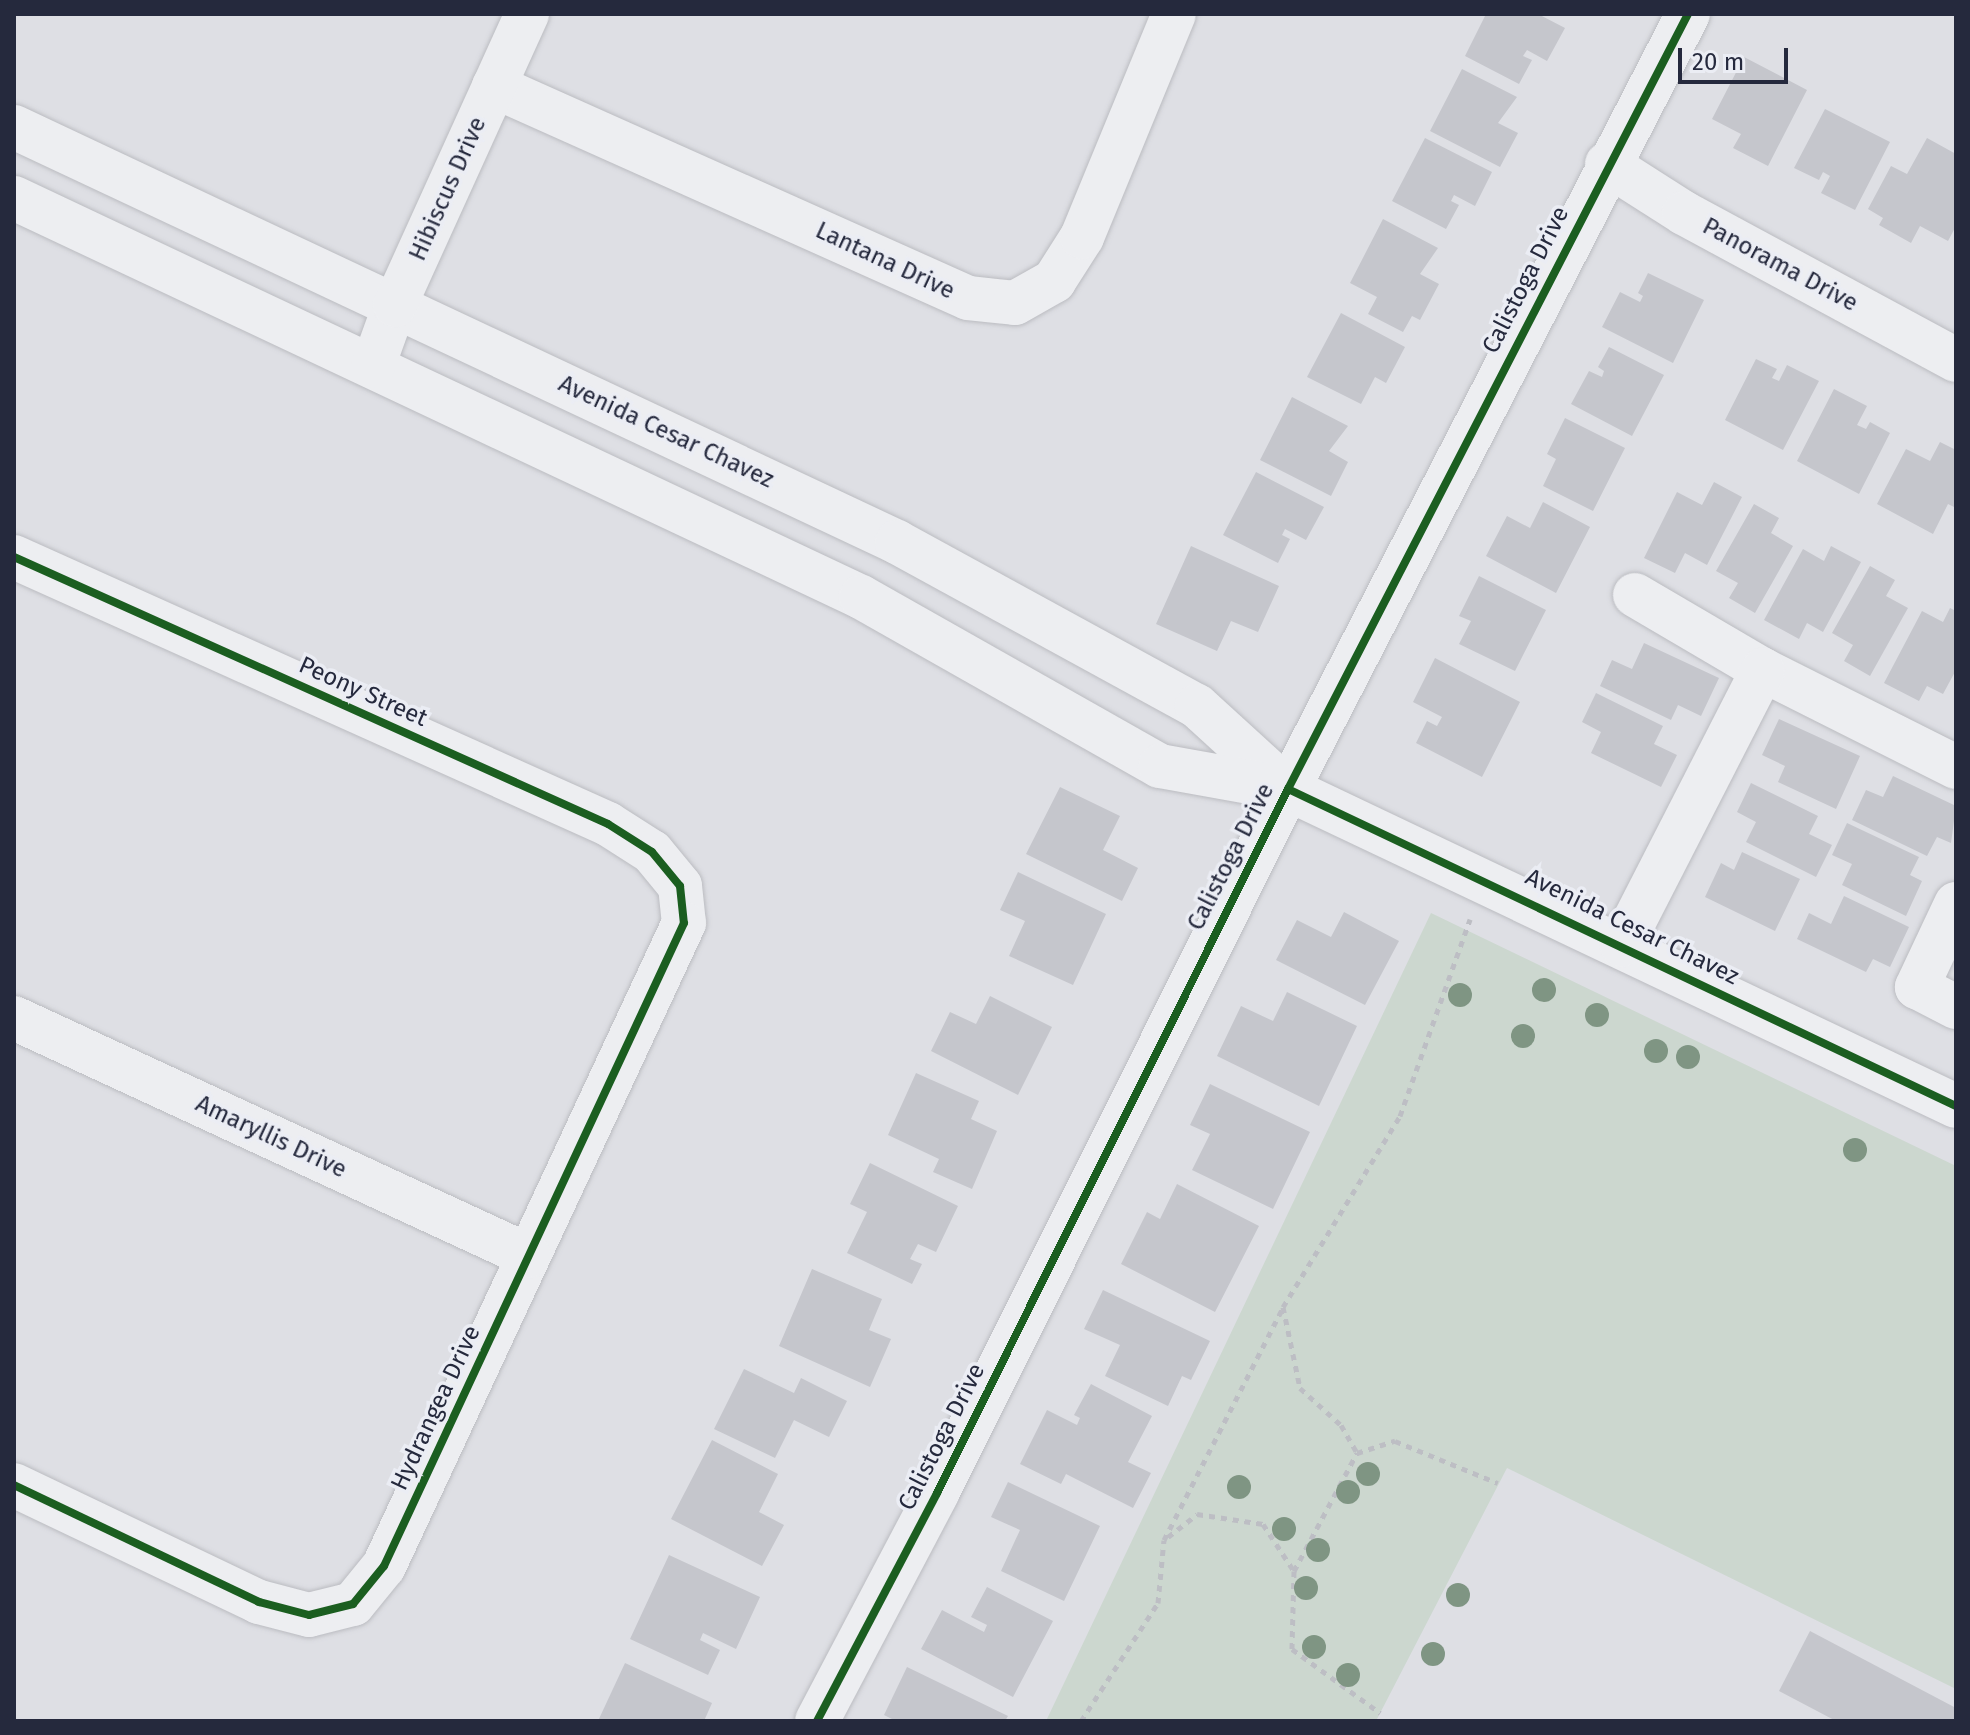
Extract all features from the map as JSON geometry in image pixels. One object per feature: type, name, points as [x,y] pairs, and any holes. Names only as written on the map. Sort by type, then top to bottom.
[{"type":"street","name":"Hibiscus Drive","points":[[373,366],[395,305],[527,14]]},
{"type":"street","name":"Lantana Drive","points":[[494,86],[968,298],[1015,303],[1054,281],[1082,237],[1174,14]]},
{"type":"street","name":"Calistoga Drive","points":[[817,1721],[937,1493],[1288,789],[1607,164],[1688,14]]},
{"type":"street","name":"Avenida Cesar Chavez","points":[[14,127],[897,542],[1197,706],[1288,789]]},
{"type":"street","name":"Panorama Drive","points":[[1607,164],[1684,213],[1956,360]]},
{"type":"street","name":"Avenida Cesar Chavez","points":[[14,198],[861,597],[1160,766],[1288,789],[1487,879],[1956,1106]]},
{"type":"street","name":"Peony Street","points":[[15,561],[608,824],[652,852],[680,886]]},
{"type":"street","points":[[1635,595],[1763,670],[1956,767]]},
{"type":"street","points":[[1622,945],[1763,670]]},
{"type":"street","name":"Hydrangea Drive","points":[[14,1485],[259,1602],[309,1615],[353,1604],[384,1566],[684,923],[680,886]]},
{"type":"street","points":[[1956,904],[1917,987],[1956,1007]]},
{"type":"street","name":"Amaryllis Drive","points":[[14,1018],[529,1256]]},
{"type":"path","points":[[1081,1721],[1158,1603],[1164,1540],[1283,1307],[1400,1116],[1487,879]]},
{"type":"path","points":[[1283,1307],[1300,1388],[1341,1425],[1357,1453]]},
{"type":"path","points":[[1380,1713],[1292,1649],[1294,1571],[1357,1453],[1395,1441],[1498,1483]]},
{"type":"path","points":[[1164,1540],[1197,1514],[1263,1524],[1294,1571]]},
{"type":"shaded area","points":[[1431,913],[1956,1166],[1956,1689],[1507,1468],[1376,1721],[1046,1721]]},
{"type":"building","points":[[1486,14],[1538,14],[1565,28],[1547,61],[1527,50],[1523,56],[1532,60],[1519,84],[1465,56]]},
{"type":"building","points":[[1744,57],[1807,90],[1768,166],[1733,148],[1741,134],[1712,119]]},
{"type":"building","points":[[1462,69],[1517,97],[1498,123],[1518,133],[1500,167],[1430,131]]},
{"type":"building","points":[[1825,109],[1890,142],[1855,210],[1821,193],[1830,176],[1823,172],[1819,180],[1794,168]]},
{"type":"building","points":[[1425,138],[1492,172],[1475,206],[1454,195],[1451,201],[1459,205],[1446,229],[1392,201]]},
{"type":"building","points":[[1927,138],[1956,154],[1956,226],[1948,241],[1920,226],[1911,243],[1879,225],[1883,218],[1868,209],[1891,166],[1907,174]]},
{"type":"building","points":[[1383,219],[1438,248],[1420,274],[1439,284],[1420,320],[1412,316],[1403,332],[1368,314],[1377,297],[1350,283]]},
{"type":"building","points":[[1648,273],[1704,300],[1673,363],[1602,327],[1620,292],[1640,302],[1643,296],[1638,293]]},
{"type":"building","points":[[1341,313],[1405,347],[1386,383],[1375,377],[1361,404],[1307,377]]},
{"type":"building","points":[[1609,347],[1664,375],[1632,436],[1571,404],[1589,371],[1602,377],[1604,371],[1598,367]]},
{"type":"building","points":[[1756,359],[1777,369],[1772,378],[1779,381],[1787,365],[1819,381],[1783,450],[1725,420]]},
{"type":"building","points":[[1834,389],[1867,406],[1857,425],[1866,429],[1870,422],[1890,433],[1859,494],[1797,461]]},
{"type":"building","points":[[1292,397],[1348,426],[1329,451],[1348,462],[1331,496],[1260,460]]},
{"type":"building","points":[[1565,418],[1625,448],[1593,511],[1543,486],[1556,459],[1547,454]]},
{"type":"building","points":[[1940,442],[1956,450],[1956,508],[1948,504],[1933,534],[1877,504],[1906,449],[1930,461]]},
{"type":"building","points":[[1256,472],[1324,507],[1306,540],[1285,529],[1282,535],[1290,539],[1278,563],[1223,535]]},
{"type":"building","points":[[1714,482],[1742,497],[1707,565],[1685,553],[1675,573],[1644,558],[1677,492],[1702,505]]},
{"type":"building","points":[[1543,502],[1590,527],[1556,593],[1486,556],[1507,516],[1530,528]]},
{"type":"building","points":[[1754,504],[1779,518],[1771,533],[1793,546],[1755,613],[1729,598],[1738,583],[1716,571]]},
{"type":"building","points":[[1191,546],[1279,586],[1258,632],[1231,621],[1217,651],[1156,624]]},
{"type":"building","points":[[1831,546],[1861,562],[1823,632],[1807,623],[1799,639],[1764,620],[1803,549],[1824,561]]},
{"type":"building","points":[[1870,566],[1895,580],[1886,596],[1908,608],[1870,676],[1844,661],[1853,645],[1832,633]]},
{"type":"building","points":[[1479,576],[1546,610],[1515,671],[1459,644],[1471,621],[1459,616]]},
{"type":"building","points":[[1950,608],[1956,611],[1956,670],[1943,694],[1927,686],[1919,701],[1884,683],[1922,611],[1943,622]]},
{"type":"building","points":[[1644,643],[1719,678],[1701,716],[1678,705],[1671,720],[1600,686],[1612,660],[1632,669]]},
{"type":"building","points":[[1435,658],[1520,702],[1482,777],[1416,743],[1427,721],[1437,726],[1442,717],[1413,702]]},
{"type":"building","points":[[1596,693],[1663,726],[1654,744],[1677,755],[1661,787],[1591,753],[1601,732],[1582,722]]},
{"type":"building","points":[[1779,719],[1860,756],[1836,809],[1778,782],[1785,766],[1762,755]]},
{"type":"building","points":[[1893,776],[1956,806],[1951,843],[1937,837],[1927,856],[1852,820],[1866,790],[1883,797]]},
{"type":"building","points":[[1751,783],[1818,816],[1809,834],[1832,845],[1816,877],[1746,842],[1756,822],[1737,812]]},
{"type":"building","points":[[1060,787],[1120,816],[1103,850],[1138,868],[1122,901],[1026,854]]},
{"type":"building","points":[[1847,823],[1919,857],[1910,875],[1922,881],[1906,916],[1842,885],[1852,864],[1832,855]]},
{"type":"building","points":[[1742,852],[1800,879],[1775,931],[1705,897],[1721,863],[1734,870]]},
{"type":"building","points":[[1018,872],[1106,914],[1073,985],[1009,956],[1025,921],[1000,910]]},
{"type":"building","points":[[1844,896],[1909,927],[1890,967],[1873,959],[1866,972],[1797,939],[1809,913],[1831,924]]},
{"type":"building","points":[[1344,912],[1399,941],[1365,1005],[1276,960],[1297,920],[1331,937]]},
{"type":"building","points":[[1287,992],[1357,1026],[1319,1106],[1217,1056],[1241,1006],[1273,1021]]},
{"type":"building","points":[[990,996],[1052,1027],[1018,1095],[931,1051],[950,1012],[976,1024]]},
{"type":"building","points":[[916,1073],[979,1101],[971,1119],[997,1131],[972,1189],[933,1172],[939,1159],[888,1135]]},
{"type":"building","points":[[1210,1084],[1310,1132],[1273,1209],[1192,1170],[1210,1134],[1190,1125]]},
{"type":"building","points":[[870,1163],[958,1206],[936,1252],[918,1244],[910,1259],[922,1264],[912,1284],[847,1253],[867,1212],[850,1204]]},
{"type":"building","points":[[1177,1184],[1259,1226],[1215,1312],[1121,1264],[1147,1212],[1160,1219]]},
{"type":"building","points":[[812,1269],[882,1299],[869,1330],[891,1339],[870,1387],[779,1346]]},
{"type":"building","points":[[1103,1290],[1210,1341],[1191,1380],[1182,1376],[1168,1406],[1105,1376],[1120,1345],[1084,1329]]},
{"type":"building","points":[[744,1369],[794,1393],[801,1378],[847,1401],[829,1437],[794,1420],[775,1458],[714,1429]]},
{"type":"building","points":[[1091,1384],[1152,1416],[1128,1462],[1151,1473],[1133,1508],[1066,1474],[1061,1484],[1020,1464],[1047,1410],[1077,1425],[1080,1418],[1074,1415]]},
{"type":"building","points":[[712,1440],[778,1474],[759,1512],[784,1525],[762,1566],[671,1519]]},
{"type":"building","points":[[1008,1482],[1100,1526],[1064,1601],[1001,1571],[1020,1530],[991,1517]]},
{"type":"building","points":[[669,1555],[760,1597],[736,1649],[703,1633],[700,1640],[720,1650],[708,1675],[630,1639]]},
{"type":"building","points":[[987,1587],[1053,1621],[1013,1697],[921,1649],[942,1610],[984,1632],[987,1625],[971,1617]]},
{"type":"building","points":[[1810,1631],[1956,1708],[1956,1721],[1836,1721],[1779,1691]]},
{"type":"building","points":[[625,1663],[712,1703],[704,1721],[598,1721]]},
{"type":"building","points":[[907,1667],[1008,1716],[1005,1721],[896,1721],[884,1715]]},
{"type":"cycle path","points":[[817,1721],[937,1493],[1288,789],[1688,14]]},
{"type":"cycle path","points":[[14,557],[608,824],[652,852],[680,886],[684,923],[384,1566],[353,1604],[309,1615],[259,1602],[14,1485]]},
{"type":"cycle path","points":[[1288,789],[1956,1106]]}]
